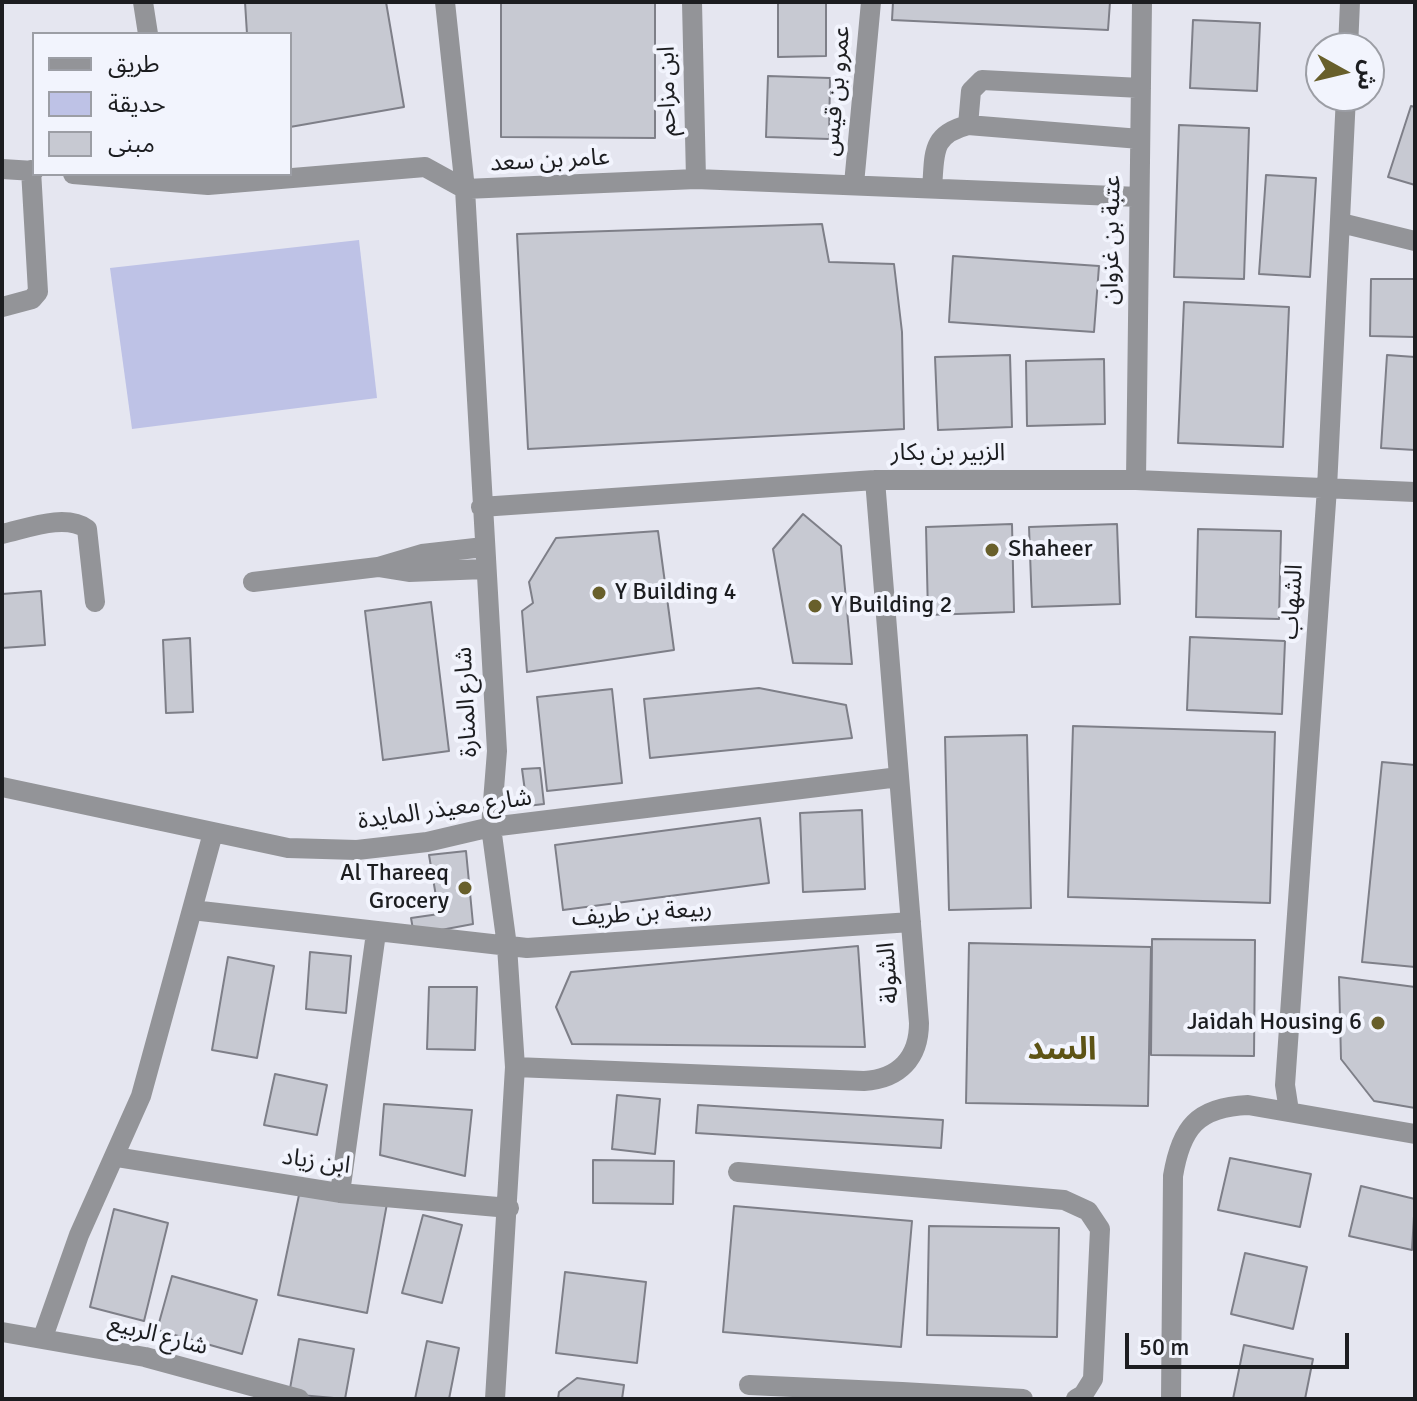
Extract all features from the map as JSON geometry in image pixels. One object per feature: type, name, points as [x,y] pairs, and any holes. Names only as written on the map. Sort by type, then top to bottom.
[{"type":"street","points":[[143,2],[148,32]]},
{"type":"street","name":"شارع المنارة","points":[[445,2],[465,189],[497,751],[491,827],[507,946],[515,1067],[509,1208],[495,1399]]},
{"type":"street","name":"ابن مزاحم","points":[[692,2],[696,179]]},
{"type":"street","name":"عمرو بن قيس","points":[[854,184],[871,2]]},
{"type":"street","name":"عتبة بن غزوان","points":[[1136,480],[1142,2]]},
{"type":"street","points":[[1349,32],[1350,2]]},
{"type":"street","points":[[968,125],[971,91],[982,80],[1141,88]]},
{"type":"street","name":"الشهاب","points":[[1289,1111],[1285,1085],[1327,488],[1345,112]]},
{"type":"street","points":[[932,188],[940,138],[949,130],[968,125],[1140,139]]},
{"type":"street","name":"عامر بن سعد","points":[[292,175],[425,167],[465,189],[696,179],[1139,197]]},
{"type":"street","points":[[2,169],[32,170]]},
{"type":"street","points":[[2,307],[32,299],[38,292],[33,176]]},
{"type":"street","name":"عامر بن سعد","points":[[107,176],[193,181],[276,176]]},
{"type":"street","points":[[1341,223],[1415,241]]},
{"type":"street","name":"الزبير بن بكار","points":[[481,507],[875,480],[1136,480],[1415,492]]},
{"type":"street","name":"الشولة","points":[[515,1067],[879,1080],[905,1065],[919,1039],[875,480]]},
{"type":"street","points":[[2,534],[69,521],[87,529],[95,602]]},
{"type":"street","points":[[253,582],[378,567],[422,554],[484,547]]},
{"type":"street","points":[[378,567],[409,572],[485,569]]},
{"type":"street","name":"شارع معيذر المايدة","points":[[2,787],[288,848],[357,850],[427,842],[491,827],[899,777]]},
{"type":"street","points":[[43,1337],[79,1235],[116,1157],[148,1075],[213,833]]},
{"type":"street","name":"ربيعة بن طريف","points":[[192,910],[527,948],[911,922]]},
{"type":"street","points":[[340,1193],[376,933]]},
{"type":"street","points":[[1171,1399],[1173,1176],[1178,1145],[1197,1119],[1222,1106],[1248,1105],[1415,1134]]},
{"type":"street","name":"ابن زياد","points":[[116,1157],[340,1193],[509,1208]]},
{"type":"street","points":[[738,1172],[1064,1200],[1088,1211],[1100,1229],[1093,1379],[1083,1395],[1076,1399]]},
{"type":"street","name":"شارع الربيع","points":[[2,1332],[145,1357],[299,1399]]},
{"type":"street","points":[[749,1385],[1023,1399]]},
{"type":"green space","points":[[359,240],[377,398],[132,429],[110,268]]},
{"type":"building","points":[[245,2],[386,2],[404,107],[292,127],[292,32],[247,32]]},
{"type":"building","points":[[501,2],[655,2],[655,138],[501,137]]},
{"type":"building","points":[[778,2],[826,2],[826,56],[778,57]]},
{"type":"building","points":[[893,2],[1110,2],[1108,30],[892,20]]},
{"type":"building","points":[[1193,20],[1260,23],[1257,91],[1190,88]]},
{"type":"building","points":[[768,76],[830,78],[829,139],[766,137]]},
{"type":"building","points":[[1411,106],[1415,107],[1415,185],[1388,177]]},
{"type":"building","points":[[1179,125],[1249,128],[1244,279],[1174,277]]},
{"type":"building","points":[[1266,175],[1316,178],[1310,277],[1259,274]]},
{"type":"building","points":[[822,224],[829,262],[894,264],[902,332],[904,429],[528,449],[517,234]]},
{"type":"building","points":[[953,256],[1099,266],[1094,332],[949,322]]},
{"type":"building","points":[[1371,279],[1415,279],[1415,337],[1370,336]]},
{"type":"building","points":[[1184,302],[1289,307],[1283,447],[1178,443]]},
{"type":"building","points":[[1010,355],[1012,427],[938,430],[935,357]]},
{"type":"building","points":[[1387,355],[1415,357],[1415,450],[1381,448]]},
{"type":"building","points":[[1104,359],[1105,424],[1027,426],[1026,361]]},
{"type":"building","name":"Y Building 2","points":[[803,514],[841,546],[852,664],[793,663],[773,549]]},
{"type":"building","points":[[1012,524],[1014,612],[928,615],[926,527]]},
{"type":"building","points":[[1117,524],[1120,604],[1032,607],[1029,527]]},
{"type":"building","points":[[1198,529],[1281,531],[1279,619],[1196,617]]},
{"type":"building","name":"Y Building 4","points":[[658,531],[674,650],[527,672],[522,611],[533,603],[529,582],[556,538]]},
{"type":"building","points":[[41,591],[45,645],[2,648],[2,594]]},
{"type":"building","points":[[431,602],[449,751],[383,760],[365,611]]},
{"type":"building","points":[[1190,637],[1285,641],[1282,714],[1187,710]]},
{"type":"building","points":[[190,638],[193,712],[166,713],[163,640]]},
{"type":"building","points":[[759,688],[846,705],[852,738],[650,758],[644,699]]},
{"type":"building","points":[[612,689],[622,783],[547,791],[537,697]]},
{"type":"building","points":[[1073,726],[1275,732],[1270,903],[1068,897]]},
{"type":"building","points":[[1027,735],[1031,908],[949,910],[945,737]]},
{"type":"building","points":[[1382,762],[1415,765],[1415,967],[1362,962]]},
{"type":"building","points":[[540,768],[544,804],[527,806],[522,769]]},
{"type":"building","points":[[862,810],[865,889],[803,892],[800,813]]},
{"type":"building","points":[[760,818],[769,883],[563,910],[555,845]]},
{"type":"building","points":[[466,851],[473,924],[414,935],[411,918],[439,914],[429,855]]},
{"type":"building","points":[[1152,939],[1255,940],[1254,1056],[1151,1055]]},
{"type":"building","points":[[969,943],[1151,947],[1148,1106],[966,1103]]},
{"type":"building","points":[[858,946],[865,1047],[572,1044],[556,1007],[571,972]]},
{"type":"building","points":[[310,952],[351,956],[346,1013],[306,1009]]},
{"type":"building","points":[[228,957],[274,966],[257,1058],[212,1050]]},
{"type":"building","name":"Jaidah Housing 6","points":[[1339,977],[1415,987],[1415,1108],[1374,1101],[1341,1059]]},
{"type":"building","points":[[429,987],[477,987],[475,1050],[427,1049]]},
{"type":"building","points":[[275,1074],[327,1085],[317,1135],[264,1125]]},
{"type":"building","points":[[617,1095],[660,1099],[655,1154],[612,1149]]},
{"type":"building","points":[[384,1104],[472,1110],[465,1176],[380,1155]]},
{"type":"building","points":[[698,1105],[943,1120],[941,1148],[696,1133]]},
{"type":"building","points":[[1230,1158],[1311,1174],[1300,1227],[1218,1210]]},
{"type":"building","points":[[593,1160],[674,1161],[673,1204],[593,1203]]},
{"type":"building","points":[[1361,1186],[1415,1199],[1412,1250],[1349,1236]]},
{"type":"building","points":[[299,1195],[388,1198],[367,1313],[278,1295]]},
{"type":"building","points":[[734,1206],[912,1221],[901,1347],[723,1332]]},
{"type":"building","points":[[114,1209],[168,1223],[144,1321],[90,1307]]},
{"type":"building","points":[[423,1215],[462,1225],[442,1303],[402,1293]]},
{"type":"building","points":[[929,1226],[1059,1228],[1057,1337],[927,1335]]},
{"type":"building","points":[[1245,1253],[1307,1267],[1293,1329],[1231,1314]]},
{"type":"building","points":[[565,1272],[646,1282],[637,1363],[556,1353]]},
{"type":"building","points":[[172,1276],[257,1300],[242,1354],[157,1330]]},
{"type":"building","points":[[299,1339],[354,1349],[345,1399],[289,1394]]},
{"type":"building","points":[[427,1341],[459,1348],[449,1399],[415,1399]]},
{"type":"building","points":[[1244,1345],[1313,1359],[1305,1399],[1233,1399]]},
{"type":"building","points":[[577,1378],[624,1385],[622,1399],[558,1399],[559,1392]]},
{"type":"place","name":"Shaheer","points":[[992,550]]},
{"type":"place","name":"Y Building 4","points":[[599,593]]},
{"type":"place","name":"Y Building 2","points":[[815,606]]},
{"type":"place","name":"Al Thareeq Grocery","points":[[465,888]]},
{"type":"place","name":"Jaidah Housing 6","points":[[1378,1023]]},
{"type":"district","name":"السد","points":[[1062,1051]]}]
